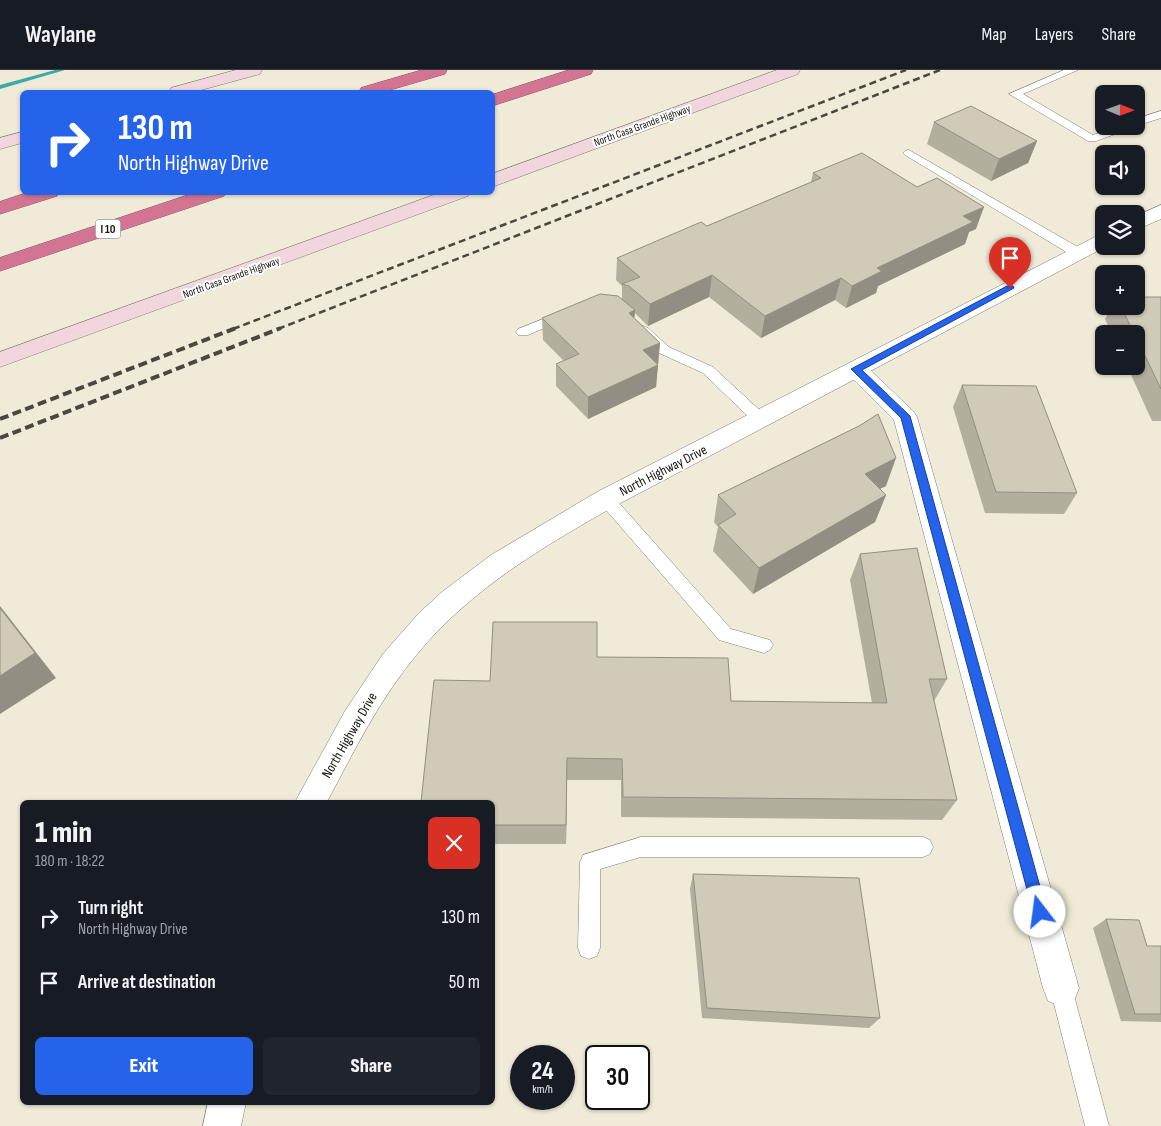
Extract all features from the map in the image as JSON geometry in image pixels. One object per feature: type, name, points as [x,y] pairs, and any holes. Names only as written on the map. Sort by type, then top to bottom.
[{"type":"highway","points":[[373,90],[438,70]]},
{"type":"highway","points":[[495,100],[585,70]]},
{"type":"highway","points":[[0,208],[41,195]]},
{"type":"highway","name":"I 10","points":[[0,265],[208,195]]},
{"type":"main road","points":[[184,90],[254,70]]},
{"type":"main road","name":"North Casa Grande Highway","points":[[495,180],[792,70]]},
{"type":"main road","points":[[0,144],[20,138]]},
{"type":"main road","name":"North Casa Grande Highway","points":[[0,360],[453,195]]},
{"type":"street","points":[[1145,219],[1161,211]]},
{"type":"street","name":"North Highway Drive","points":[[312,800],[372,692],[408,644],[444,606],[534,539],[606,499],[1095,244]]},
{"type":"street","points":[[856,369],[905,416],[1061,988]]},
{"type":"street","points":[[222,1126],[226,1105]]},
{"type":"lane","points":[[1073,70],[1014,94],[1092,139],[1103,135]]},
{"type":"lane","points":[[1145,120],[1161,114]]},
{"type":"lane","points":[[909,153],[1078,253]]},
{"type":"lane","points":[[523,332],[579,308]]},
{"type":"lane","points":[[636,325],[664,350],[708,370],[761,420]]},
{"type":"lane","points":[[606,499],[725,635],[764,645]]},
{"type":"lane","points":[[589,948],[590,862],[598,859],[641,847],[923,847]]},
{"type":"lane","points":[[1061,988],[1097,1126]]},
{"type":"building","points":[[971,106],[1037,141],[999,159],[934,122]]},
{"type":"building","points":[[862,153],[917,187],[937,178],[984,207],[963,216],[973,222],[877,268],[882,271],[852,286],[841,278],[765,316],[712,275],[650,304],[629,286],[622,284],[640,277],[617,258],[701,222],[707,226],[821,178],[813,173]]},
{"type":"building","points":[[600,294],[618,296],[635,310],[629,313],[660,343],[643,350],[658,365],[588,397],[556,364],[579,354],[542,318]]},
{"type":"building","points":[[1145,297],[1161,297],[1161,389],[1145,356],[1145,325],[1130,325],[1125,315],[1145,315]]},
{"type":"building","points":[[962,385],[1036,386],[1077,493],[996,492]]},
{"type":"building","points":[[878,414],[896,458],[865,474],[886,495],[759,568],[718,525],[736,514],[718,495],[859,426]]},
{"type":"building","points":[[917,548],[947,679],[929,679],[957,800],[623,797],[622,759],[567,758],[566,825],[495,825],[495,800],[421,800],[434,680],[490,681],[493,622],[597,622],[597,657],[728,658],[731,701],[887,703],[860,554]]},
{"type":"building","points":[[0,608],[35,653],[0,676]]},
{"type":"building","points":[[693,874],[859,878],[880,1018],[707,1008]]},
{"type":"building","points":[[1106,919],[1139,920],[1147,946],[1161,946],[1161,1014],[1135,1014]]},
{"type":"waterway","points":[[0,87],[62,70]]},
{"type":"railway","points":[[233,329],[906,70]]},
{"type":"railway","points":[[278,329],[940,70]]},
{"type":"railway","points":[[0,419],[236,328]]},
{"type":"railway","points":[[0,438],[281,328]]},
{"type":"route","points":[[1010,288],[856,369],[905,416],[1040,912]]}]
